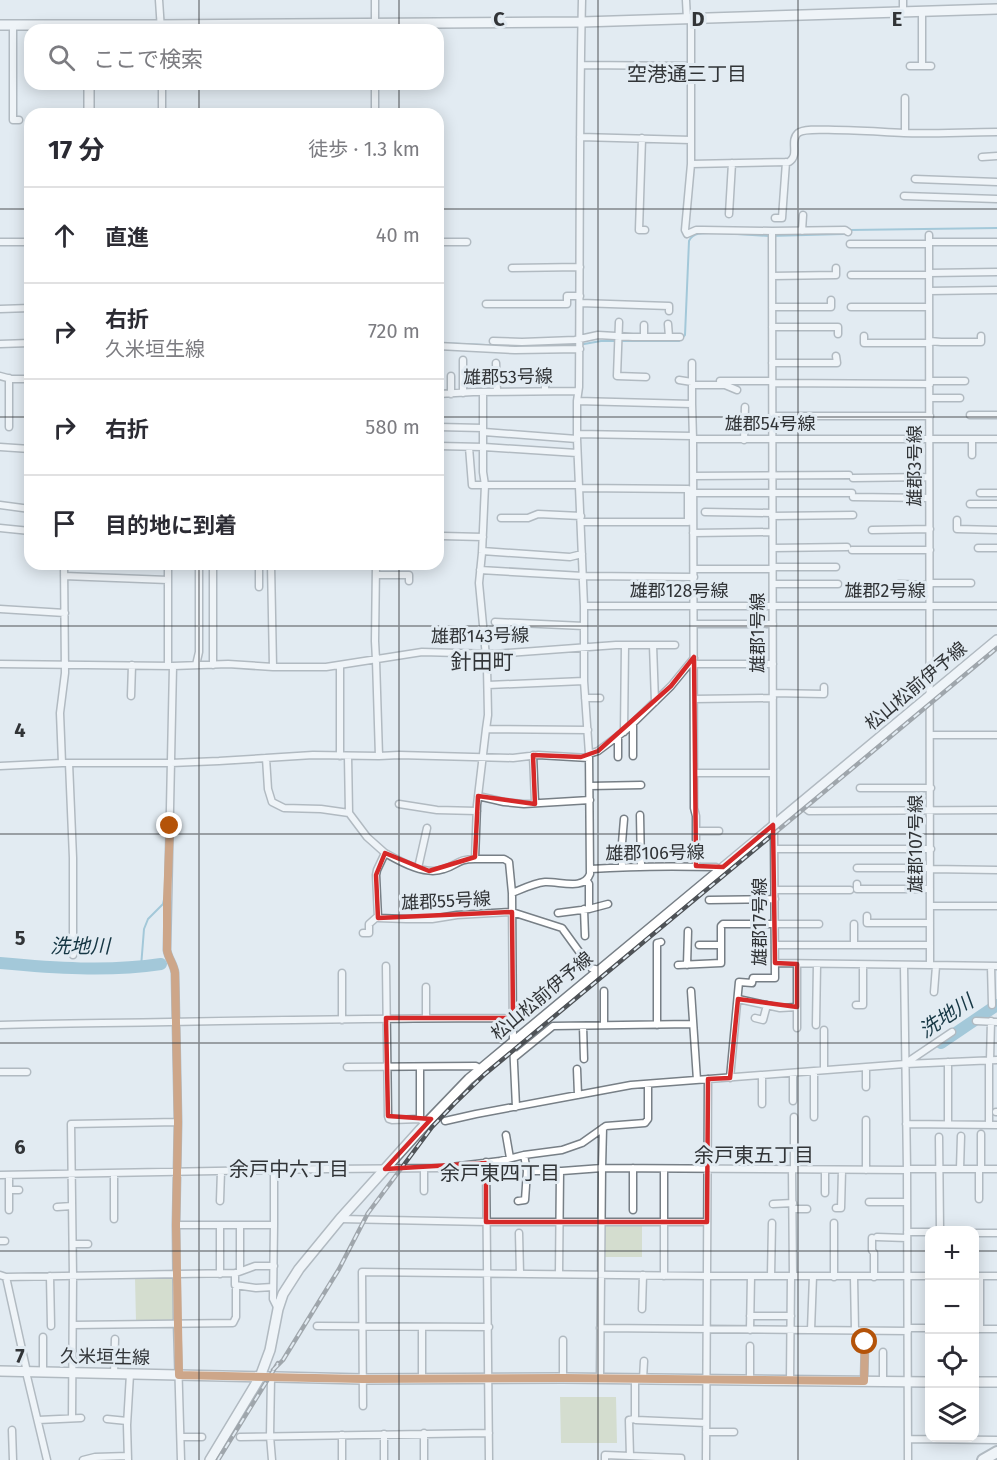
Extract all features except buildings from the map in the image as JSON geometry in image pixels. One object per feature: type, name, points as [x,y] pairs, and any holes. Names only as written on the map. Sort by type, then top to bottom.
[{"type":"highway","points":[[983,1460],[997,1452]]},
{"type":"main road","points":[[444,25],[997,9]]},
{"type":"main road","points":[[0,25],[24,25]]},
{"type":"main road","points":[[89,90],[89,108]]},
{"type":"main road","name":"松山松前伊予線","points":[[210,1460],[260,1377],[270,1350],[283,1294],[299,1269],[423,1122],[513,1042],[997,640]]},
{"type":"main road","name":"久米垣生線","points":[[0,1371],[363,1379],[563,1378],[925,1382]]},
{"type":"main road","points":[[979,1382],[997,1382]]},
{"type":"street","points":[[159,0],[161,24]]},
{"type":"street","points":[[375,0],[375,24]]},
{"type":"street","points":[[582,0],[580,348],[577,453],[590,786],[591,870],[587,880],[589,884],[585,936]]},
{"type":"street","points":[[687,0],[692,66],[691,164],[687,234],[696,230],[772,234],[847,231]]},
{"type":"street","points":[[903,0],[903,11]]},
{"type":"street","points":[[922,11],[922,66]]},
{"type":"street","points":[[13,25],[16,67],[10,96],[13,120],[19,120]]},
{"type":"street","points":[[581,64],[692,66]]},
{"type":"street","points":[[910,66],[931,66]]},
{"type":"street","points":[[162,90],[162,108]]},
{"type":"street","points":[[375,90],[375,108]]},
{"type":"street","points":[[905,98],[905,133]]},
{"type":"street","points":[[691,164],[786,162],[793,159],[796,136],[798,132],[803,131],[997,132]]},
{"type":"street","points":[[580,137],[691,140]]},
{"type":"street","points":[[642,138],[639,230],[645,230]]},
{"type":"street","points":[[982,157],[997,156]]},
{"type":"street","points":[[776,218],[782,218],[780,199],[786,162]]},
{"type":"street","points":[[729,214],[732,163]]},
{"type":"street","points":[[918,178],[997,182]]},
{"type":"street","points":[[904,196],[997,199]]},
{"type":"street","points":[[802,231],[803,215]]},
{"type":"street","name":"雄郡1号線","points":[[772,234],[773,825]]},
{"type":"street","points":[[850,244],[929,241],[997,242]]},
{"type":"street","name":"雄郡3号線","points":[[929,241],[930,696]]},
{"type":"street","points":[[0,242],[24,242]]},
{"type":"street","points":[[444,242],[467,242]]},
{"type":"street","points":[[512,267],[580,267]]},
{"type":"street","points":[[772,276],[805,272],[836,275],[836,268]]},
{"type":"street","points":[[851,274],[997,272]]},
{"type":"street","points":[[929,291],[997,290]]},
{"type":"street","points":[[486,304],[567,304],[567,296],[634,308],[669,306],[669,311]]},
{"type":"street","points":[[772,307],[831,307],[831,300]]},
{"type":"street","points":[[854,305],[895,304],[929,307]]},
{"type":"street","points":[[0,309],[24,308]]},
{"type":"street","points":[[619,322],[617,376],[646,377]]},
{"type":"street","points":[[668,324],[669,337]]},
{"type":"street","points":[[644,325],[644,337]]},
{"type":"street","points":[[772,327],[807,330],[838,327],[838,334]]},
{"type":"street","points":[[495,339],[522,342],[580,339],[598,335],[618,339],[680,337]]},
{"type":"street","points":[[864,336],[864,343],[892,339],[981,342],[981,336]]},
{"type":"street","points":[[0,344],[24,343]]},
{"type":"street","points":[[444,346],[515,350],[580,348]]},
{"type":"street","points":[[772,363],[804,360],[837,363],[836,356]]},
{"type":"street","points":[[463,360],[463,393]]},
{"type":"street","points":[[496,363],[496,392]]},
{"type":"street","points":[[501,518],[511,522],[538,514],[581,519],[688,522],[693,476],[692,363]]},
{"type":"street","points":[[545,374],[546,391]]},
{"type":"street","points":[[0,376],[24,379]]},
{"type":"street","points":[[451,376],[451,394]]},
{"type":"street","points":[[6,422],[9,378]]},
{"type":"street","points":[[724,379],[772,382],[965,381]]},
{"type":"street","points":[[680,380],[725,385],[737,390]]},
{"type":"street","points":[[475,859],[478,796],[488,715],[486,654],[480,591],[484,485],[483,392]]},
{"type":"street","name":"雄郡53号線","points":[[444,394],[578,392]]},
{"type":"street","points":[[930,398],[960,398]]},
{"type":"street","points":[[577,401],[692,404]]},
{"type":"street","points":[[744,440],[745,407]]},
{"type":"street","points":[[772,416],[840,413],[930,416]]},
{"type":"street","points":[[970,416],[997,415]]},
{"type":"street","name":"雄郡54号線","points":[[444,427],[577,436],[744,440],[997,439]]},
{"type":"street","points":[[972,439],[972,455]]},
{"type":"street","points":[[444,446],[577,453]]},
{"type":"street","points":[[0,447],[24,449]]},
{"type":"street","points":[[469,447],[472,485],[688,489],[694,569],[696,866]]},
{"type":"street","points":[[693,476],[929,477]]},
{"type":"street","points":[[690,493],[929,498]]},
{"type":"street","points":[[980,493],[997,493]]},
{"type":"street","points":[[1,503],[24,508]]},
{"type":"street","points":[[970,504],[997,504]]},
{"type":"street","points":[[705,512],[853,515]]},
{"type":"street","points":[[957,520],[957,530],[997,530]]},
{"type":"street","points":[[0,528],[24,530]]},
{"type":"street","points":[[872,530],[930,529]]},
{"type":"street","points":[[693,533],[772,532]]},
{"type":"street","points":[[444,536],[483,537]]},
{"type":"street","points":[[772,548],[930,550]]},
{"type":"street","points":[[978,548],[997,548]]},
{"type":"street","points":[[482,551],[570,556],[582,554]]},
{"type":"street","points":[[694,569],[836,567]]},
{"type":"street","points":[[64,570],[65,665],[60,713],[73,858],[73,955]]},
{"type":"street","points":[[168,570],[171,763],[167,950],[175,969],[178,1122],[177,1323],[181,1460]]},
{"type":"street","points":[[196,665],[199,652],[199,570]]},
{"type":"street","points":[[213,570],[213,664]]},
{"type":"street","points":[[259,570],[259,587]]},
{"type":"street","points":[[271,570],[273,667]]},
{"type":"street","points":[[376,570],[375,641],[379,756]]},
{"type":"street","points":[[480,570],[583,576],[694,577]]},
{"type":"street","points":[[376,575],[409,575],[409,581]]},
{"type":"street","points":[[64,576],[168,580]]},
{"type":"street","points":[[899,584],[971,583]]},
{"type":"street","points":[[773,584],[838,584]]},
{"type":"street","name":"雄郡128号線","points":[[584,606],[773,607]]},
{"type":"street","name":"雄郡2号線","points":[[773,607],[997,606]]},
{"type":"street","points":[[0,609],[65,613]]},
{"type":"street","points":[[495,622],[584,626]]},
{"type":"street","points":[[694,624],[773,624]]},
{"type":"street","points":[[618,757],[625,645]]},
{"type":"street","name":"雄郡143号線","points":[[0,664],[171,666],[213,664],[326,667],[422,652],[486,654],[625,645],[675,645]]},
{"type":"street","points":[[653,645],[655,702]]},
{"type":"street","points":[[0,766],[66,763],[171,763],[288,756],[399,755],[513,758],[533,755],[589,756],[621,734],[694,661],[773,664]]},
{"type":"street","points":[[131,696],[132,665]]},
{"type":"street","points":[[339,756],[340,665]]},
{"type":"street","points":[[488,685],[585,681]]},
{"type":"street","points":[[122,685],[132,685]]},
{"type":"street","points":[[694,699],[799,697],[824,694],[824,687]]},
{"type":"street","name":"雄郡107号線","points":[[930,696],[930,945],[934,992]]},
{"type":"street","points":[[585,698],[600,698]]},
{"type":"street","points":[[633,723],[633,756]]},
{"type":"street","points":[[486,729],[588,730]]},
{"type":"street","points":[[931,735],[964,733],[997,735]]},
{"type":"street","points":[[533,755],[535,802]]},
{"type":"street","points":[[348,756],[349,813],[367,837],[385,853],[429,871],[441,870],[460,860],[500,859],[508,861],[512,893],[516,1107]]},
{"type":"street","points":[[266,758],[268,789],[272,802],[284,808],[321,809],[349,813]]},
{"type":"street","points":[[694,773],[773,773]]},
{"type":"street","points":[[590,786],[641,785]]},
{"type":"street","points":[[860,789],[931,788]]},
{"type":"street","points":[[478,796],[524,804],[590,800]]},
{"type":"street","points":[[399,804],[437,810],[477,811]]},
{"type":"street","points":[[800,804],[809,811],[997,810]]},
{"type":"street","points":[[640,815],[643,841],[641,866]]},
{"type":"street","points":[[622,867],[621,843],[624,819]]},
{"type":"street","name":"雄郡17号線","points":[[738,999],[739,982],[752,983],[753,978],[775,978],[773,825]]},
{"type":"street","points":[[418,868],[427,828]]},
{"type":"street","points":[[696,831],[719,831]]},
{"type":"street","points":[[774,849],[867,846],[931,849]]},
{"type":"street","name":"雄郡55号線","points":[[385,853],[376,875],[378,918],[423,919],[512,912],[562,928],[591,968],[599,970]]},
{"type":"street","points":[[857,868],[871,865],[997,870]]},
{"type":"street","name":"雄郡106号線","points":[[591,870],[641,866],[716,867],[720,870]]},
{"type":"street","points":[[512,893],[543,882],[574,884],[587,880]]},
{"type":"street","points":[[857,884],[857,889],[930,889]]},
{"type":"street","points":[[774,890],[832,887],[850,890]]},
{"type":"street","points":[[709,900],[774,899]]},
{"type":"street","points":[[558,913],[608,904]]},
{"type":"street","points":[[930,906],[997,906]]},
{"type":"street","points":[[363,933],[369,933],[369,924],[378,916]]},
{"type":"street","points":[[867,916],[867,923],[930,923]]},
{"type":"street","points":[[678,965],[722,963],[721,926],[723,924],[819,924]]},
{"type":"street","points":[[854,924],[854,944]]},
{"type":"street","points":[[685,935],[687,965]]},
{"type":"street","points":[[657,1025],[657,942],[661,942]]},
{"type":"street","points":[[699,945],[721,945]]},
{"type":"street","points":[[774,945],[930,945]]},
{"type":"street","points":[[774,963],[994,966],[992,1005]]},
{"type":"street","points":[[797,964],[797,1028]]},
{"type":"street","points":[[816,1025],[817,964]]},
{"type":"street","points":[[856,1005],[863,1005],[863,965]]},
{"type":"street","points":[[386,966],[389,1119],[423,1122],[420,1067]]},
{"type":"street","points":[[904,966],[908,1460]]},
{"type":"street","points":[[342,973],[342,1020]]},
{"type":"street","points":[[426,987],[426,1018]]},
{"type":"street","points":[[604,991],[604,1025]]},
{"type":"street","points":[[691,991],[697,1080]]},
{"type":"street","points":[[730,1078],[738,999],[780,1008],[797,1007]]},
{"type":"street","points":[[755,1018],[764,1020],[767,1005]]},
{"type":"street","points":[[0,1024],[513,1018]]},
{"type":"street","points":[[976,1021],[994,1022],[989,1125]]},
{"type":"street","points":[[515,1057],[553,1026],[693,1024]]},
{"type":"street","points":[[583,1026],[584,1059]]},
{"type":"street","points":[[824,1030],[824,1070]]},
{"type":"street","points":[[905,1064],[952,1032]]},
{"type":"street","points":[[445,1121],[631,1085],[905,1064],[992,1060]]},
{"type":"street","points":[[948,1062],[948,1124]]},
{"type":"street","points":[[347,1067],[476,1066],[482,1069]]},
{"type":"street","points":[[866,1067],[867,1087]]},
{"type":"street","points":[[577,1069],[578,1095]]},
{"type":"street","points":[[814,1071],[814,1117]]},
{"type":"street","points":[[0,1072],[27,1072]]},
{"type":"street","points":[[793,1073],[793,1101]]},
{"type":"street","points":[[762,1075],[762,1104]]},
{"type":"street","points":[[706,1460],[708,1079]]},
{"type":"street","points":[[0,1175],[458,1167],[572,1147],[612,1125],[647,1122],[648,1084]]},
{"type":"street","points":[[790,1380],[794,1117]]},
{"type":"street","points":[[866,1120],[866,1170]]},
{"type":"street","points":[[72,1418],[71,1124],[178,1122]]},
{"type":"street","points":[[906,1124],[997,1125]]},
{"type":"street","points":[[600,1379],[603,1128]]},
{"type":"street","points":[[979,1199],[981,1134]]},
{"type":"street","points":[[506,1135],[510,1158]]},
{"type":"street","points":[[960,1169],[961,1136]]},
{"type":"street","points":[[939,1137],[940,1226]]},
{"type":"street","points":[[518,1201],[525,1200],[524,1155]]},
{"type":"street","points":[[486,1162],[489,1460]]},
{"type":"street","points":[[424,1168],[424,1191]]},
{"type":"street","points":[[526,1172],[602,1168],[997,1169]]},
{"type":"street","points":[[633,1168],[633,1210]]},
{"type":"street","points":[[664,1168],[664,1276]]},
{"type":"street","points":[[273,1170],[273,1299],[278,1309]]},
{"type":"street","points":[[825,1170],[825,1193]]},
{"type":"street","points":[[836,1208],[841,1208],[842,1170]]},
{"type":"street","points":[[220,1201],[221,1171]]},
{"type":"street","points":[[560,1171],[560,1274]]},
{"type":"street","points":[[114,1173],[114,1219]]},
{"type":"street","points":[[9,1175],[9,1210]]},
{"type":"street","points":[[9,1190],[19,1190]]},
{"type":"street","points":[[869,1202],[907,1202]]},
{"type":"street","points":[[773,1204],[807,1209]]},
{"type":"street","points":[[57,1207],[72,1206]]},
{"type":"street","points":[[340,1219],[486,1222],[707,1222]]},
{"type":"street","points":[[771,1276],[772,1223]]},
{"type":"street","points":[[834,1224],[834,1276]]},
{"type":"street","points":[[176,1225],[274,1225]]},
{"type":"street","points":[[220,1225],[220,1274]]},
{"type":"street","points":[[73,1324],[233,1323],[236,1317],[235,1285],[240,1225]]},
{"type":"street","points":[[519,1233],[520,1274]]},
{"type":"street","points":[[874,1276],[872,1250],[874,1238],[925,1233]]},
{"type":"street","points":[[979,1233],[997,1233]]},
{"type":"street","points":[[73,1244],[88,1244]]},
{"type":"street","points":[[47,1460],[3,1276],[220,1274],[237,1272],[255,1266],[274,1266]]},
{"type":"street","points":[[363,1406],[362,1272],[664,1276],[925,1276]]},
{"type":"street","points":[[642,1309],[643,1275]]},
{"type":"street","points":[[50,1276],[51,1326]]},
{"type":"street","points":[[750,1330],[751,1276]]},
{"type":"street","points":[[811,1330],[813,1276]]},
{"type":"street","points":[[854,1276],[855,1330]]},
{"type":"street","points":[[979,1276],[997,1276]]},
{"type":"street","points":[[236,1286],[273,1287]]},
{"type":"street","points":[[750,1316],[791,1316]]},
{"type":"street","points":[[317,1326],[489,1327]]},
{"type":"street","points":[[422,1327],[422,1378]]},
{"type":"street","points":[[600,1328],[750,1330],[925,1328]]},
{"type":"street","points":[[979,1329],[997,1329]]},
{"type":"street","points":[[43,1337],[43,1372]]},
{"type":"street","points":[[114,1374],[115,1339]]},
{"type":"street","points":[[563,1340],[563,1378]]},
{"type":"street","points":[[864,1342],[864,1381]]},
{"type":"street","points":[[750,1346],[750,1380]]},
{"type":"street","points":[[883,1352],[883,1381]]},
{"type":"street","points":[[634,1419],[644,1360]]},
{"type":"street","points":[[83,1460],[94,1457],[128,1458],[127,1421],[130,1374]]},
{"type":"street","points":[[271,1377],[272,1460]]},
{"type":"street","points":[[38,1420],[81,1418]]},
{"type":"street","points":[[107,1419],[127,1421]]},
{"type":"street","points":[[630,1456],[629,1420],[706,1423]]},
{"type":"street","points":[[12,1430],[13,1460]]},
{"type":"street","points":[[706,1432],[734,1432]]},
{"type":"street","points":[[424,1433],[424,1460]]},
{"type":"street","points":[[240,1437],[489,1433]]},
{"type":"street","points":[[384,1434],[384,1460]]},
{"type":"street","points":[[342,1435],[342,1460]]},
{"type":"street","points":[[181,1437],[202,1437]]},
{"type":"street","points":[[908,1439],[997,1440]]},
{"type":"street","points":[[605,1460],[605,1455],[681,1458],[681,1460]]},
{"type":"highlighted area","points":[[694,657],[696,866],[723,867],[773,825],[775,963],[797,964],[797,1007],[738,999],[730,1078],[708,1079],[707,1222],[486,1222],[486,1163],[385,1169],[431,1119],[388,1116],[386,1018],[513,1018],[512,912],[378,918],[376,875],[385,853],[429,871],[475,857],[478,796],[535,804],[533,755],[581,757],[598,751],[671,686]]},
{"type":"green space","points":[[603,1224],[642,1224],[642,1257],[603,1257]]},
{"type":"green space","points":[[170,1277],[173,1279],[174,1322],[136,1322],[135,1278]]},
{"type":"green space","points":[[560,1397],[616,1397],[617,1443],[561,1443]]},
{"type":"waterway","points":[[722,233],[769,236],[843,234],[850,230],[997,228]]},
{"type":"waterway","points":[[584,344],[601,341],[679,341],[685,335],[689,241],[696,235],[713,233]]},
{"type":"waterway","points":[[444,343],[512,346],[574,344]]},
{"type":"waterway","points":[[0,347],[18,346]]},
{"type":"waterway","points":[[141,967],[144,929],[148,919],[163,904],[166,890]]},
{"type":"waterway","name":"洗地川","points":[[0,963],[101,969],[161,964]]},
{"type":"waterway","name":"洗地川","points":[[941,1043],[997,1005]]},
{"type":"railway","points":[[273,1370],[283,1360],[339,1269],[368,1213],[432,1127],[455,1103],[485,1074],[997,648]]},
{"type":"railway","points":[[218,1460],[278,1363]]},
{"type":"district","name":"空港通三丁目","points":[[687,74]]},
{"type":"district","name":"針田町","points":[[482,662]]},
{"type":"district","name":"余戸東五丁目","points":[[754,1155]]},
{"type":"district","name":"余戸中六丁目","points":[[289,1169]]},
{"type":"district","name":"余戸東四丁目","points":[[500,1173]]},
{"type":"route","points":[[170,826],[167,950],[175,973],[178,1076],[176,1225],[179,1375],[363,1379],[864,1381],[865,1342]]}]
